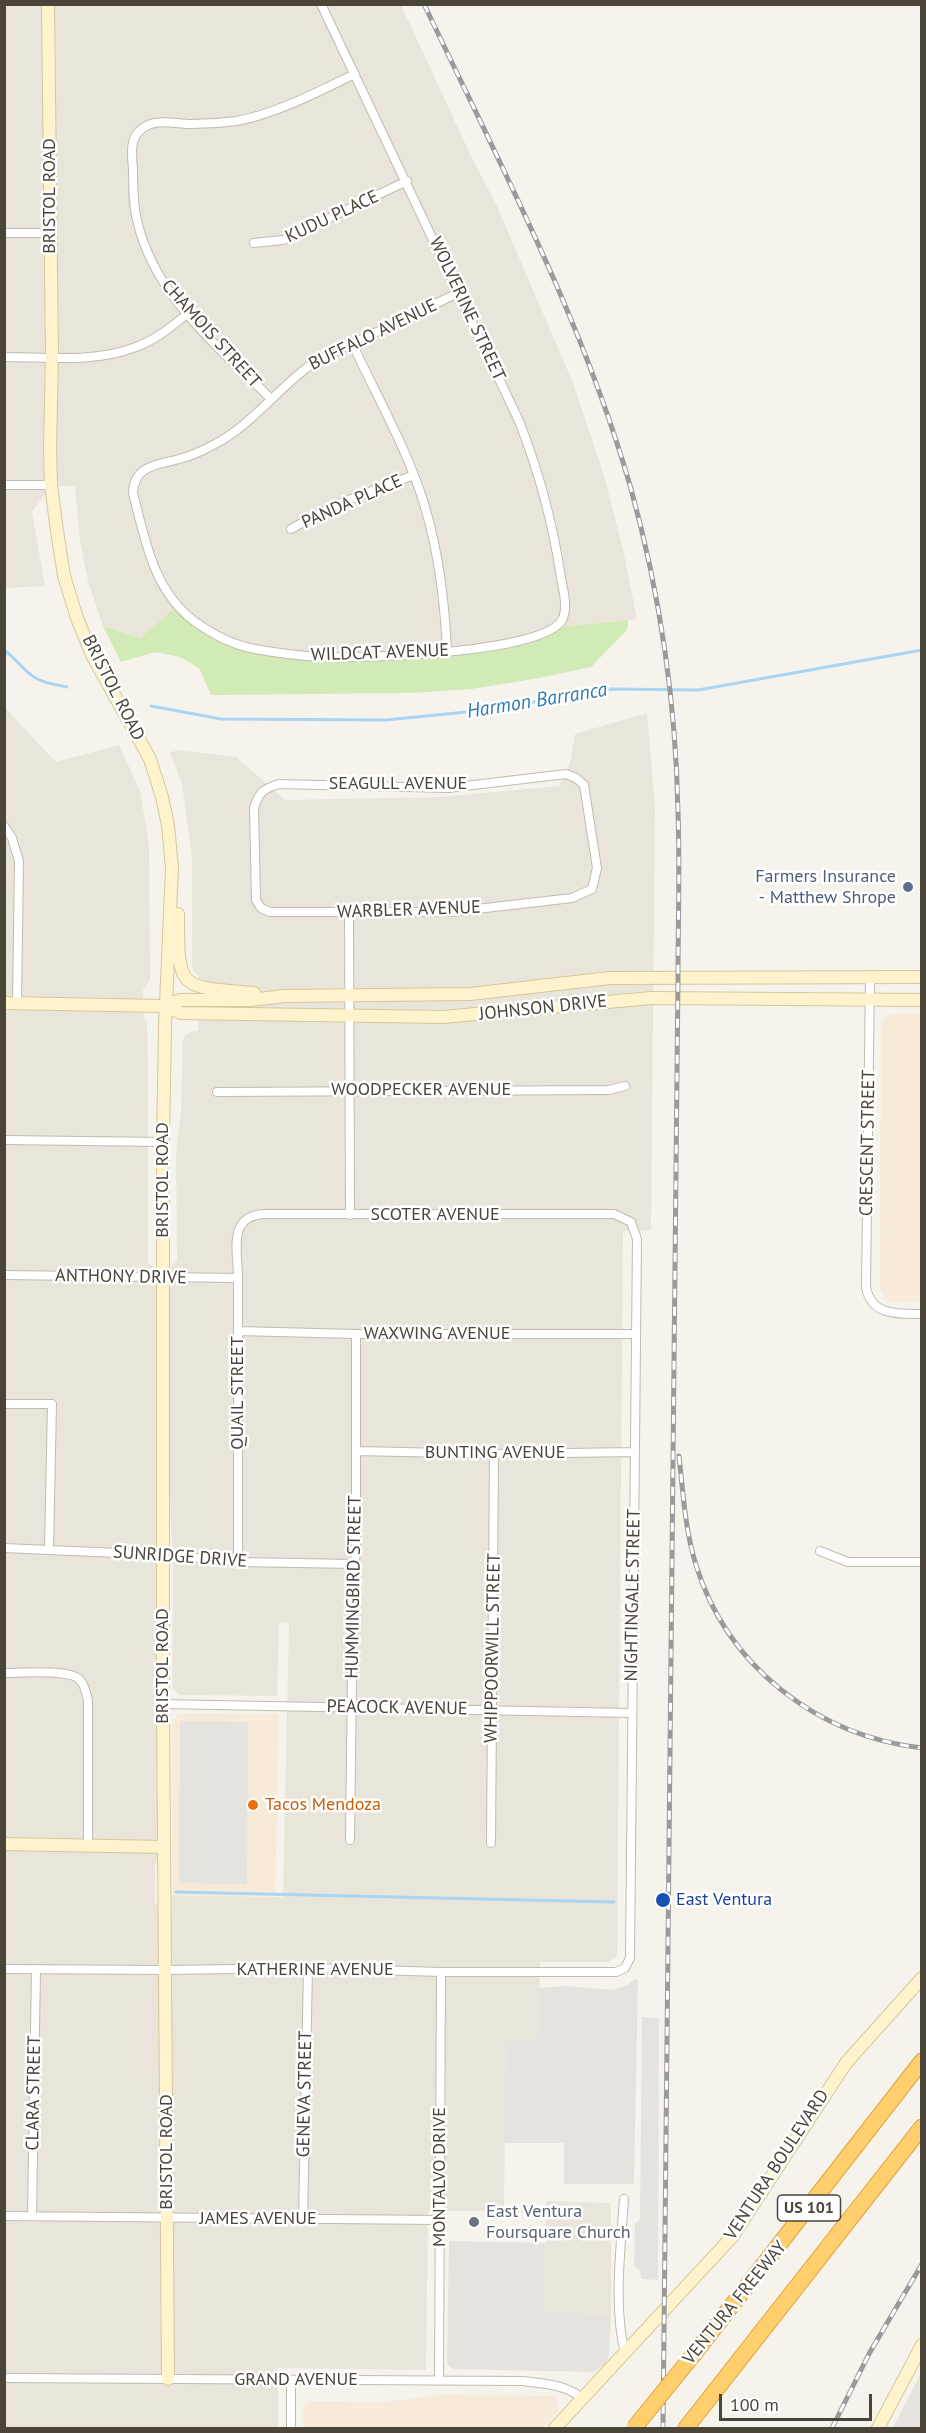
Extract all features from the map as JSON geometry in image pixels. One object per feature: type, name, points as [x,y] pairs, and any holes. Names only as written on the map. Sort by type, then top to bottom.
[{"type":"highway","name":"VENTURA FREEWAY","points":[[634,2428],[921,2061]]},
{"type":"highway","name":"VENTURA FREEWAY","points":[[686,2428],[921,2127]]},
{"type":"street","name":"BRISTOL ROAD","points":[[48,4],[52,357],[51,486],[64,576],[77,618],[92,655],[150,759],[168,825],[172,868],[165,1006],[163,1142],[163,1704],[168,2379]]},
{"type":"street","name":"WOLVERINE STREET","points":[[321,4],[519,421],[534,460],[546,498],[565,602],[563,619],[557,627]]},
{"type":"street","name":"CHAMOIS STREET","points":[[271,399],[187,314],[168,292],[154,269],[137,219],[131,148],[141,130],[158,123],[210,123],[259,115],[355,74]]},
{"type":"street","name":"KUDU PLACE","points":[[254,243],[283,240],[406,181]]},
{"type":"street","points":[[4,233],[51,233]]},
{"type":"street","name":"BUFFALO AVENUE","points":[[140,472],[150,466],[185,457],[216,444],[244,425],[310,364],[458,293]]},
{"type":"street","points":[[4,357],[92,356],[127,350],[158,336],[187,314]]},
{"type":"street","points":[[352,343],[414,475],[425,507],[437,554],[447,652]]},
{"type":"street","name":"WILDCAT AVENUE","points":[[140,472],[134,482],[133,493],[155,570],[168,593],[192,619],[234,644],[253,649],[311,656],[447,652],[531,638],[557,627]]},
{"type":"street","name":"PANDA PLACE","points":[[291,529],[333,506],[414,475]]},
{"type":"street","points":[[4,485],[51,486]]},
{"type":"street","name":"SEAGULL AVENUE","points":[[261,908],[256,900],[254,808],[258,794],[264,788],[279,784],[447,788],[566,774],[576,778],[584,785],[597,868],[591,889]]},
{"type":"street","points":[[4,826],[12,838],[19,861],[11,1003]]},
{"type":"street","points":[[172,868],[178,906],[179,963],[181,972],[188,982],[202,988],[284,996]]},
{"type":"street","name":"WARBLER AVENUE","points":[[261,908],[270,912],[451,912],[572,898],[591,889]]},
{"type":"street","points":[[349,912],[350,1215]]},
{"type":"street","name":"CRESCENT STREET","points":[[870,977],[866,1287],[870,1301],[875,1307],[886,1312],[921,1314]]},
{"type":"street","name":"JOHNSON DRIVE","points":[[165,1006],[180,1000],[251,1000],[284,996],[441,996],[500,992],[610,978],[921,977]]},
{"type":"street","name":"JOHNSON DRIVE","points":[[11,1003],[165,1006],[181,1013],[463,1016],[651,998],[921,1000]]},
{"type":"street","name":"WOODPECKER AVENUE","points":[[217,1092],[609,1090],[625,1086]]},
{"type":"street","points":[[4,1140],[163,1142]]},
{"type":"street","name":"SCOTER AVENUE","points":[[241,1224],[256,1215],[614,1214],[631,1222]]},
{"type":"street","name":"NIGHTINGALE STREET","points":[[625,1968],[630,1958],[636,1334],[636,1239],[631,1222]]},
{"type":"street","name":"QUAIL STREET","points":[[238,1562],[236,1238],[241,1224]]},
{"type":"street","name":"ANTHONY DRIVE","points":[[4,1275],[238,1278]]},
{"type":"street","name":"WAXWING AVENUE","points":[[238,1331],[356,1334],[636,1334]]},
{"type":"street","name":"HUMMINGBIRD STREET","points":[[350,1840],[356,1334]]},
{"type":"street","points":[[4,1404],[52,1404],[49,1548]]},
{"type":"street","name":"BUNTING AVENUE","points":[[356,1451],[494,1454],[634,1452]]},
{"type":"street","name":"WHIPPOORWILL STREET","points":[[491,1843],[494,1454]]},
{"type":"street","name":"SUNRIDGE DRIVE","points":[[4,1548],[49,1548],[238,1562],[355,1564]]},
{"type":"street","points":[[820,1551],[848,1562],[921,1562]]},
{"type":"street","points":[[4,1673],[62,1674],[81,1680],[88,1700],[88,1845]]},
{"type":"street","name":"PEACOCK AVENUE","points":[[163,1704],[632,1713]]},
{"type":"street","points":[[4,1844],[164,1847]]},
{"type":"street","name":"KATHERINE AVENUE","points":[[4,1969],[308,1968],[441,1972],[616,1972],[625,1968]]},
{"type":"street","name":"GENEVA STREET","points":[[303,2219],[308,1968]]},
{"type":"street","name":"CLARA STREET","points":[[32,2216],[36,1970]]},
{"type":"street","name":"MONTALVO DRIVE","points":[[439,2381],[441,1972]]},
{"type":"street","name":"VENTURA BOULEVARD","points":[[555,2428],[732,2237],[846,2063],[921,1978]]},
{"type":"street","points":[[624,2199],[620,2264],[620,2335],[625,2353]]},
{"type":"street","name":"JAMES AVENUE","points":[[4,2216],[440,2220]]},
{"type":"street","points":[[878,2428],[921,2345]]},
{"type":"street","name":"GRAND AVENUE","points":[[4,2378],[523,2381],[560,2385],[575,2392],[583,2399]]},
{"type":"street","points":[[291,2380],[291,2428]]},
{"type":"shaded area","points":[[4,5],[401,5],[471,156],[496,204],[573,383],[604,475],[624,554],[637,619],[557,627],[491,646],[326,657],[234,644],[178,605],[140,638],[103,626],[88,581],[80,541],[75,486],[51,486],[32,512],[45,586],[5,588]]},
{"type":"shaded area","points":[[4,707],[56,762],[119,745],[140,791],[149,845],[150,980],[143,990],[144,1018],[147,1022],[148,1074],[148,1262],[163,1277],[177,1260],[176,1153],[181,1110],[183,1041],[190,1032],[198,1031],[199,976],[193,970],[192,964],[192,857],[182,784],[170,753],[177,750],[236,757],[285,800],[441,797],[559,786],[570,763],[575,734],[647,713],[655,807],[651,1230],[623,1231],[617,1956],[608,1962],[540,1962],[538,2040],[506,2042],[504,2211],[428,2211],[426,2370],[278,2368],[278,2428],[5,2428]],"holes":[[[165,1365],[173,1575],[172,1685],[180,1695],[277,1696],[279,1622],[289,1623],[283,1897],[173,1895],[155,1905],[155,1865],[164,1847]]]},
{"type":"shaded area","points":[[894,1014],[921,1014],[921,1302],[888,1302],[880,1288],[881,1025],[884,1018]]},
{"type":"shaded area","points":[[185,1713],[279,1714],[275,1897],[173,1895],[172,1725],[177,1715]]},
{"type":"shaded area","points":[[180,1721],[248,1722],[247,1884],[179,1883]]},
{"type":"shaded area","points":[[635,1979],[638,1980],[634,2184],[564,2184],[564,2143],[504,2143],[506,2041],[538,2040],[539,1988],[567,1986],[613,1990]]},
{"type":"shaded area","points":[[642,2017],[659,2018],[658,2280],[642,2279],[639,2270],[634,2266],[635,2224],[640,2219]]},
{"type":"shaded area","points":[[546,2201],[611,2203],[611,2314],[544,2312]]},
{"type":"shaded area","points":[[449,2241],[545,2243],[544,2312],[611,2314],[609,2354],[606,2364],[593,2372],[453,2369],[447,2364]]},
{"type":"shaded area","points":[[921,2373],[921,2428],[893,2428]]},
{"type":"shaded area","points":[[441,2395],[554,2396],[558,2403],[558,2412],[543,2428],[303,2428],[303,2407],[308,2401],[384,2402]]},
{"type":"green space","points":[[178,605],[234,644],[311,656],[491,646],[557,627],[628,620],[627,630],[591,667],[539,678],[471,689],[411,693],[211,695],[199,668],[180,657],[155,652],[121,662],[103,626],[140,638]]},
{"type":"waterway","name":"Harmon Barranca","points":[[4,650],[34,677],[47,683],[67,687]]},
{"type":"waterway","name":"Harmon Barranca","points":[[151,706],[221,719],[386,720],[487,710],[611,689],[698,690],[922,650]]},
{"type":"waterway","points":[[176,1892],[614,1902]]},
{"type":"railway","points":[[424,4],[538,243],[589,364],[631,489],[641,529],[658,609],[670,690],[677,772],[679,874],[663,2428]]},
{"type":"railway","points":[[679,1456],[687,1525],[696,1565],[710,1601],[730,1635],[753,1664],[781,1690],[813,1711],[847,1729],[883,1741],[922,1748]]},
{"type":"railway","points":[[832,2428],[870,2352],[922,2264]]},
{"type":"place","name":"Farmers Insurance - Matthew Shrope","points":[[908,887]]},
{"type":"place","name":"Tacos Mendoza","points":[[253,1805]]},
{"type":"place","name":"East Ventura","points":[[663,1900]]},
{"type":"place","name":"East Ventura Foursquare Church","points":[[474,2222]]}]
